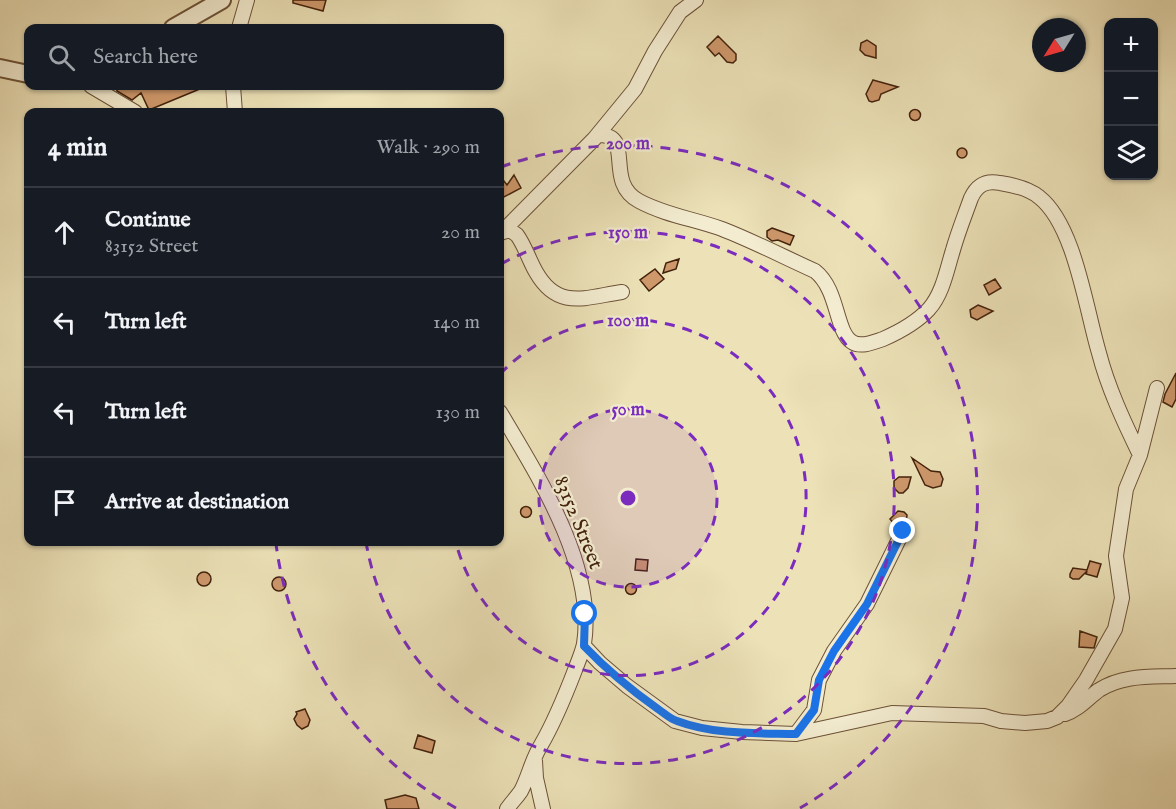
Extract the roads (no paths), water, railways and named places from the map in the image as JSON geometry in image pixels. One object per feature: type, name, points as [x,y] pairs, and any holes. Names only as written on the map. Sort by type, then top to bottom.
[{"type":"street","points":[[180,24],[222,0]]},
{"type":"street","points":[[240,24],[247,0]]},
{"type":"street","points":[[594,139],[635,89],[655,51],[680,12],[696,0]]},
{"type":"street","points":[[0,68],[24,73]]},
{"type":"street","points":[[98,90],[128,108]]},
{"type":"street","points":[[233,90],[235,108]]},
{"type":"street","points":[[504,229],[598,135],[608,135],[616,141],[618,146],[619,172],[628,192],[639,201],[657,210],[722,229],[815,271],[824,278],[831,291],[848,339],[858,345],[892,335],[929,309],[942,286],[971,198],[979,187],[990,181],[1013,185],[1034,194],[1047,204],[1066,234],[1099,355],[1123,420],[1140,455]]},
{"type":"street","points":[[504,231],[510,230],[517,235],[537,275],[549,290],[558,296],[572,299],[622,292]]},
{"type":"street","points":[[1058,717],[1086,680],[1115,629],[1122,598],[1116,556],[1126,489],[1140,455],[1157,388]]},
{"type":"street","name":"83152 Street","points":[[504,419],[546,494],[572,555],[581,584],[585,614],[584,646],[561,707],[535,755],[521,790],[507,809]]},
{"type":"street","points":[[796,734],[814,710],[819,680],[834,651],[867,604],[903,531]]},
{"type":"street","points":[[584,646],[627,686],[675,721],[702,728],[742,732],[796,734],[892,713],[984,716],[1001,721],[1025,723],[1047,721],[1071,712],[1099,690],[1113,683],[1129,678],[1176,676]]},
{"type":"street","points":[[535,755],[536,778],[543,809]]}]
